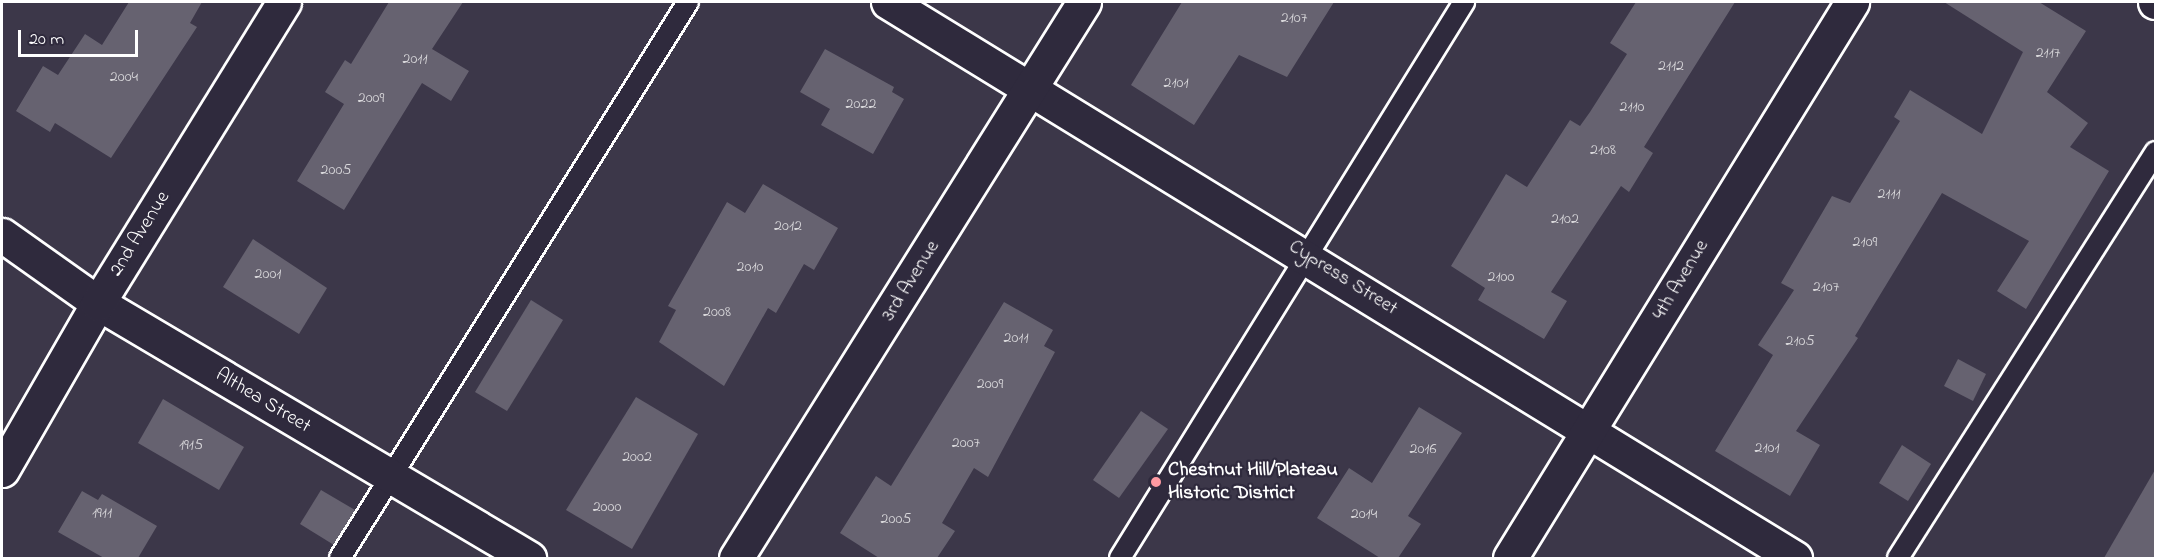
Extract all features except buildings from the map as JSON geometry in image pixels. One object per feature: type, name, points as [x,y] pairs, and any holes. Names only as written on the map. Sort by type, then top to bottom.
[{"type":"street","name":"2nd Avenue","points":[[2,470],[98,303],[284,2]]},
{"type":"street","name":"Cypress Street","points":[[888,2],[1030,92],[1306,255],[1795,558]]},
{"type":"street","name":"3rd Avenue","points":[[736,558],[1030,92],[1084,2]]},
{"type":"street","name":"4th Avenue","points":[[1510,558],[1852,2]]},
{"type":"street","name":"Althea Street","points":[[2,235],[98,303],[529,558]]},
{"type":"lane","points":[[340,558],[688,2]]},
{"type":"lane","points":[[1120,558],[1464,2]]},
{"type":"lane","points":[[1898,558],[2156,152]]},
{"type":"place","name":"Chestnut Hill/Plateau Historic District","points":[[1156,482]]}]
